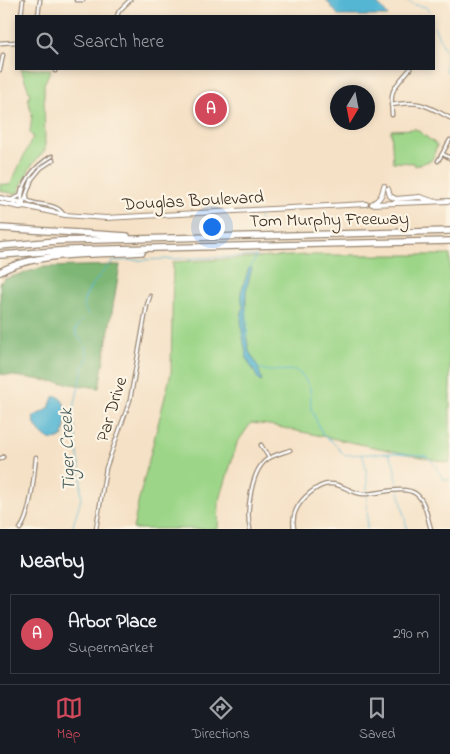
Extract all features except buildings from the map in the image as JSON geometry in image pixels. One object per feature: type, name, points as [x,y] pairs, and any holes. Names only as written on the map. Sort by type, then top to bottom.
[{"type":"highway","points":[[0,228],[159,238]]},
{"type":"highway","name":"Tom Murphy Freeway","points":[[0,246],[45,242],[159,238],[450,231]]},
{"type":"highway","name":"Tom Murphy Freeway","points":[[0,255],[71,250],[450,241]]},
{"type":"highway","points":[[0,272],[19,262],[42,258],[219,246]]},
{"type":"main road","points":[[384,186],[380,199],[372,204],[450,201]]},
{"type":"main road","points":[[388,189],[390,196],[396,199],[420,197],[434,202]]},
{"type":"main road","name":"Douglas Boulevard","points":[[0,198],[19,202],[22,206]]},
{"type":"main road","name":"Douglas Boulevard","points":[[0,203],[63,214],[106,218],[366,204]]},
{"type":"street","points":[[21,15],[23,0]]},
{"type":"street","points":[[38,15],[40,0]]},
{"type":"street","points":[[76,0],[83,0]]},
{"type":"street","points":[[118,15],[119,11],[130,0]]},
{"type":"street","points":[[0,43],[15,42]]},
{"type":"street","points":[[0,70],[3,55]]},
{"type":"street","points":[[392,115],[392,92],[409,70]]},
{"type":"street","points":[[391,105],[412,102],[423,104],[450,118]]},
{"type":"street","points":[[438,161],[450,140]]},
{"type":"street","points":[[442,154],[450,158]]},
{"type":"street","points":[[9,200],[20,196],[30,174],[41,162],[52,156]]},
{"type":"street","points":[[22,206],[32,179],[41,168],[53,160]]},
{"type":"street","points":[[22,206],[24,187]]},
{"type":"street","points":[[27,195],[27,200],[32,203],[57,208],[63,214]]},
{"type":"street","name":"Par Drive","points":[[96,529],[103,479],[130,400],[150,296]]},
{"type":"street","points":[[261,445],[268,458]]},
{"type":"street","points":[[250,529],[248,513],[255,476],[260,465],[268,458],[290,450]]},
{"type":"street","points":[[20,529],[23,525],[30,497],[36,457]]},
{"type":"street","points":[[294,529],[295,514],[301,502],[320,486],[330,484],[362,494],[411,491],[417,494],[422,502],[431,529]]},
{"type":"green space","points":[[21,70],[51,70],[44,84],[45,150],[31,166],[17,194],[0,191],[0,184],[10,185],[33,137],[30,133],[32,114],[28,101],[30,94]]},
{"type":"green space","points":[[416,129],[437,145],[432,160],[415,166],[414,163],[393,162],[391,130]]},
{"type":"green space","points":[[308,255],[450,255],[450,463],[269,425],[251,423],[237,443],[219,503],[218,529],[133,529],[171,373],[173,262]]},
{"type":"green space","points":[[120,265],[99,388],[0,374],[0,283],[4,279],[44,267]]},
{"type":"water","points":[[326,0],[370,0],[380,6],[387,15],[338,15]]},
{"type":"water","points":[[249,268],[252,268],[246,291],[246,334],[249,351],[258,367],[262,381],[260,382],[247,359],[242,332],[241,318],[243,308],[241,292]]},
{"type":"water","points":[[57,396],[64,403],[66,419],[63,436],[53,440],[48,439],[40,432],[33,417],[49,408],[53,397]]},
{"type":"waterway","points":[[406,0],[415,5],[426,7],[431,15]]},
{"type":"waterway","points":[[435,29],[446,52],[446,71],[450,75]]},
{"type":"waterway","points":[[259,217],[260,229]]},
{"type":"waterway","points":[[250,269],[257,254]]},
{"type":"waterway","name":"Tiger Creek","points":[[72,529],[81,498],[81,480],[73,412],[88,355],[84,343],[77,336],[75,330],[88,314],[84,307],[84,302],[89,290],[113,261],[256,256]]},
{"type":"waterway","points":[[246,309],[248,321],[247,337]]},
{"type":"waterway","points":[[257,368],[269,371],[295,370],[303,376],[310,388],[311,408],[323,436],[332,441],[344,455],[396,453],[426,456],[432,461],[443,479],[450,480]]},
{"type":"waterway","points":[[388,453],[393,461],[407,529]]},
{"type":"waterway","points":[[361,454],[364,459],[367,477],[367,529]]},
{"type":"place","name":"Arbor Place","points":[[211,109]]}]
